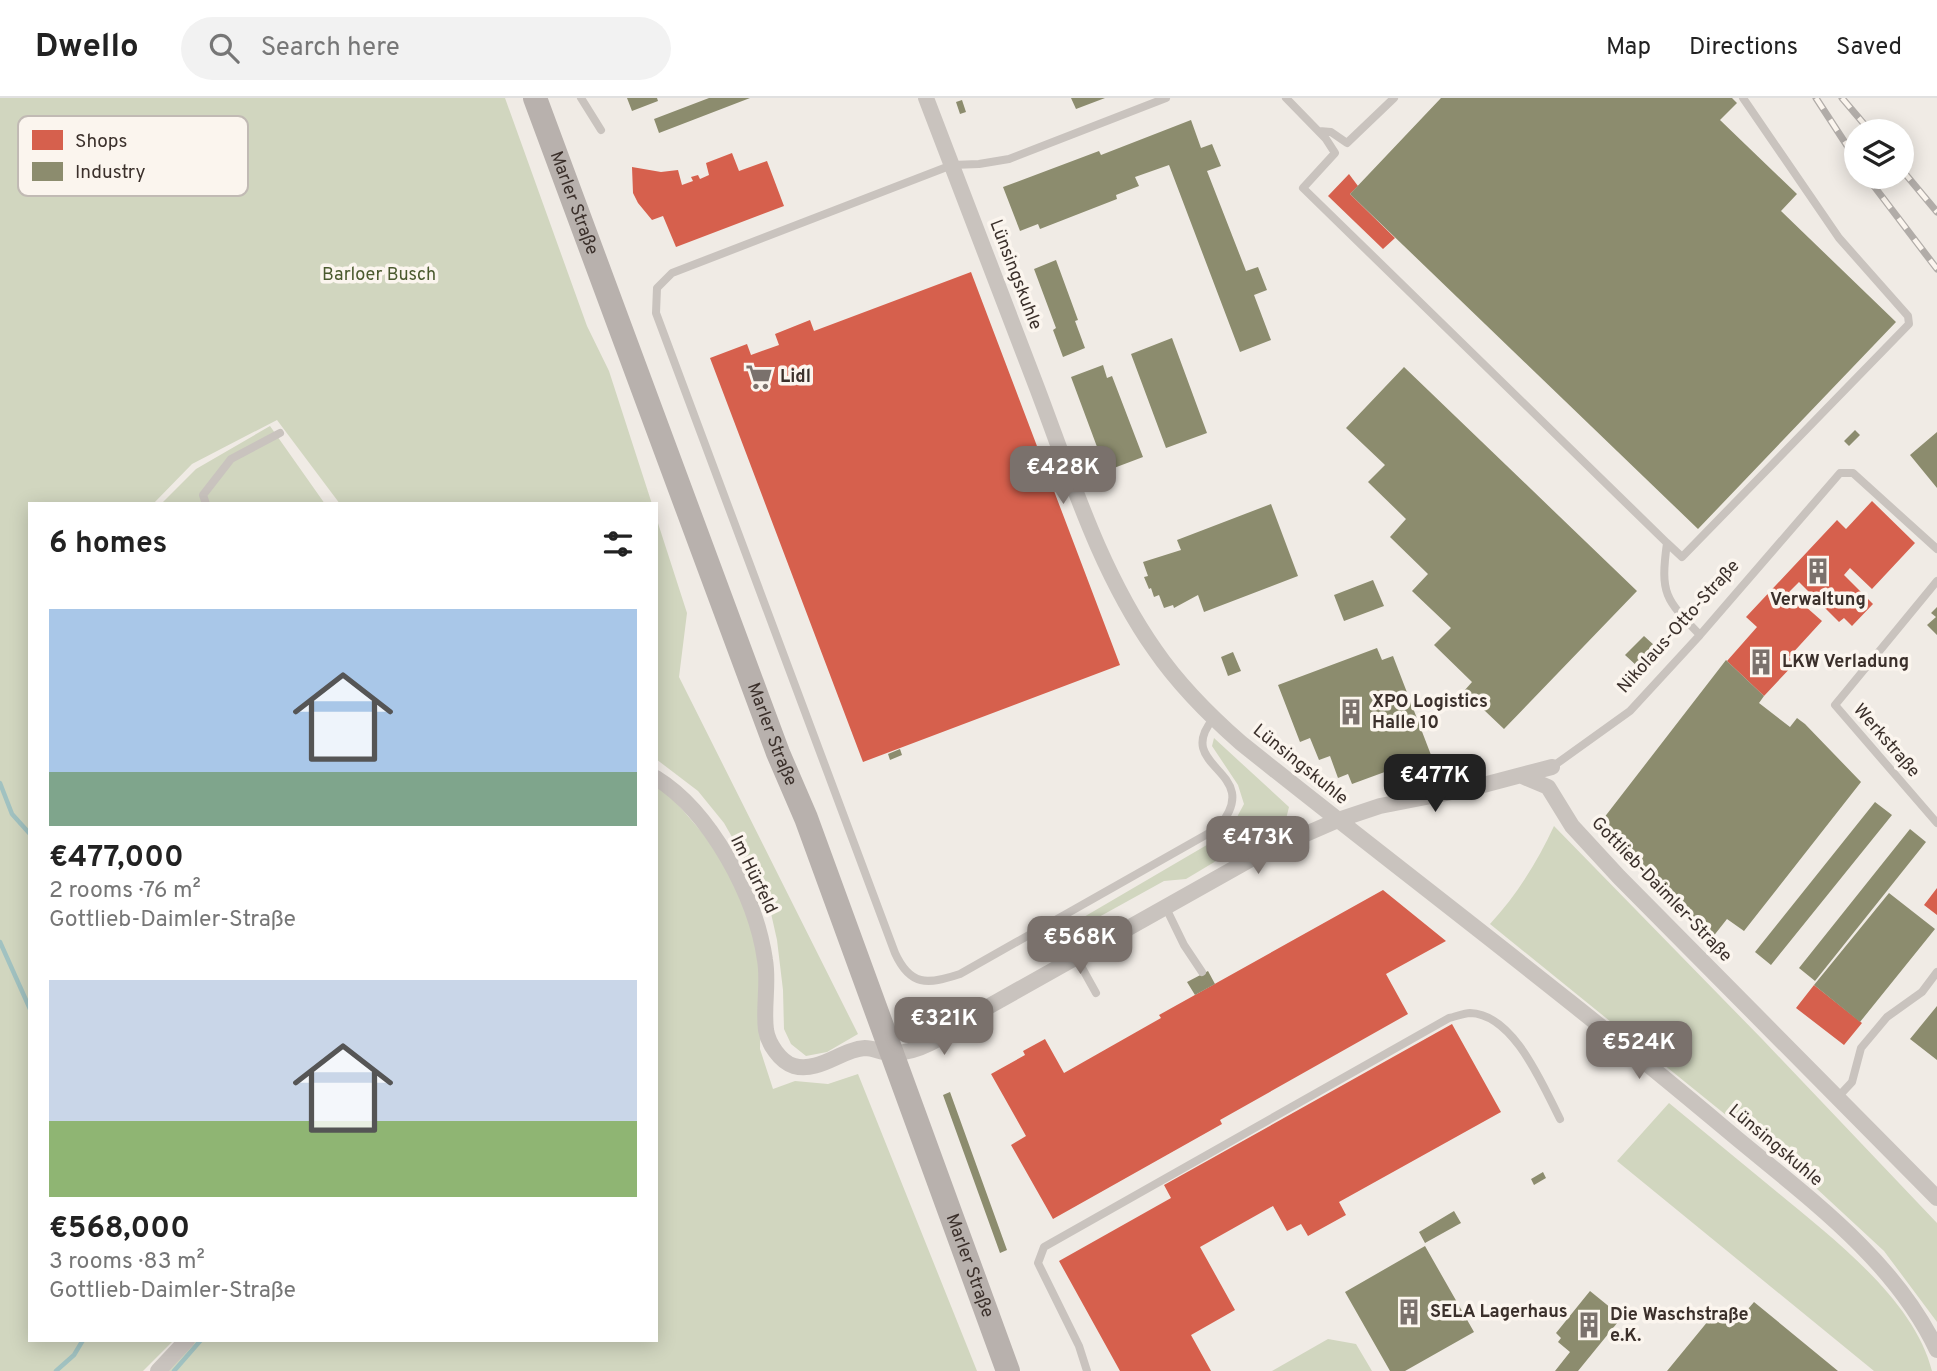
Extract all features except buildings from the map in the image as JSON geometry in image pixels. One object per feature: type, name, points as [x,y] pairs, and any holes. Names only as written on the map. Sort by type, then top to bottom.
[{"type":"main road","name":"Marler Straße","points":[[535,98],[892,1053],[1007,1371]]},
{"type":"street","name":"Lünsingskuhle","points":[[926,98],[1109,569],[1154,649],[1176,677],[1213,719],[1666,1079],[1837,1224],[1896,1284],[1937,1350]]},
{"type":"street","name":"Nikolaus-Otto-Straße","points":[[1522,775],[1552,767]]},
{"type":"street","points":[[892,1053],[916,1049],[937,1040],[976,1013],[1260,854],[1338,820],[1380,806],[1522,775]]},
{"type":"street","name":"Gottlieb-Daimler-Straße","points":[[1522,775],[1548,787],[1572,826],[1619,877],[1937,1198]]},
{"type":"street","name":"Im Hürfeld","points":[[658,780],[684,800],[707,826],[729,862],[746,898],[758,929],[766,962],[766,1031],[775,1051],[792,1066],[807,1067],[864,1048],[892,1053]]},
{"type":"street","points":[[158,1371],[185,1342]]},
{"type":"lane","points":[[581,98],[601,130]]},
{"type":"lane","points":[[1166,98],[1009,159],[952,165],[672,273],[657,288],[656,313],[895,953],[902,969],[912,978],[941,981],[960,974],[1218,828],[1229,815],[1232,787],[1203,752],[1203,732],[1213,719]]},
{"type":"lane","points":[[1286,98],[1319,131],[1335,153],[1303,188],[1682,557],[1909,324],[1908,316],[1839,238],[1743,98]]},
{"type":"lane","points":[[1319,131],[1331,132],[1348,144],[1394,98]]},
{"type":"lane","points":[[205,502],[203,495],[231,459],[279,433]]},
{"type":"lane","name":"Nikolaus-Otto-Straße","points":[[1552,767],[1630,711],[1700,635],[1840,473],[1853,473],[1937,549]]},
{"type":"lane","points":[[1667,543],[1665,591],[1672,606],[1700,635]]},
{"type":"lane","name":"Werkstraße","points":[[1937,581],[1835,705],[1937,823]]},
{"type":"lane","points":[[1166,908],[1184,945],[1202,972]]},
{"type":"lane","points":[[1076,957],[1096,993]]},
{"type":"lane","points":[[1838,1097],[1852,1082],[1861,1048],[1886,1017],[1922,992],[1937,972]]},
{"type":"lane","points":[[1087,1371],[1079,1346],[1038,1263],[1044,1247],[1449,1018],[1471,1013],[1498,1023],[1522,1046],[1560,1119]]},
{"type":"green space","name":"Barloer Busch","points":[[0,98],[505,98],[587,326],[609,371],[651,502],[338,502],[277,420],[192,464],[155,502],[28,502],[28,1342],[172,1342],[143,1371],[0,1371]]},
{"type":"green space","points":[[270,426],[324,502],[163,502],[196,469]]},
{"type":"green space","points":[[658,523],[687,613],[679,677],[858,1034],[827,1052],[806,1056],[791,1044],[784,1029],[777,940],[768,900],[724,823],[698,791],[658,761]]},
{"type":"green space","points":[[1214,738],[1289,807],[1286,819],[1186,879],[1164,881],[1070,933],[1065,928],[1229,832],[1244,804],[1238,785],[1212,746]]},
{"type":"green space","points":[[658,784],[718,851],[745,904],[759,950],[760,1049],[773,1089],[795,1081],[828,1084],[858,1074],[977,1371],[164,1371],[193,1342],[658,1342]]},
{"type":"green space","points":[[1554,826],[1937,1223],[1937,1322],[1884,1251],[1816,1188],[1490,924],[1526,878]]},
{"type":"green space","points":[[1669,1103],[1822,1229],[1868,1272],[1908,1319],[1932,1371],[1874,1371],[1617,1161]]},
{"type":"green space","points":[[1328,1339],[1356,1344],[1372,1371],[1272,1371]]},
{"type":"waterway","points":[[0,783],[12,814],[28,832]]},
{"type":"waterway","points":[[0,942],[28,1005]]},
{"type":"waterway","points":[[56,1371],[74,1355],[82,1342]]},
{"type":"waterway","points":[[174,1371],[199,1342]]},
{"type":"railway","points":[[1816,98],[1844,141]]},
{"type":"railway","points":[[1842,98],[1860,119]]},
{"type":"railway","points":[[1914,184],[1937,212]]},
{"type":"railway","points":[[1876,189],[1937,269]]},
{"type":"place","name":"Lidl","points":[[759,377]]},
{"type":"place","name":"Verwaltung","points":[[1818,571]]},
{"type":"place","name":"LKW Verladung","points":[[1761,662]]},
{"type":"place","name":"XPO Logistics Halle 10","points":[[1351,712]]},
{"type":"place","name":"SELA Lagerhaus","points":[[1409,1312]]},
{"type":"place","name":"Die Waschstraße e.K.","points":[[1589,1325]]}]
